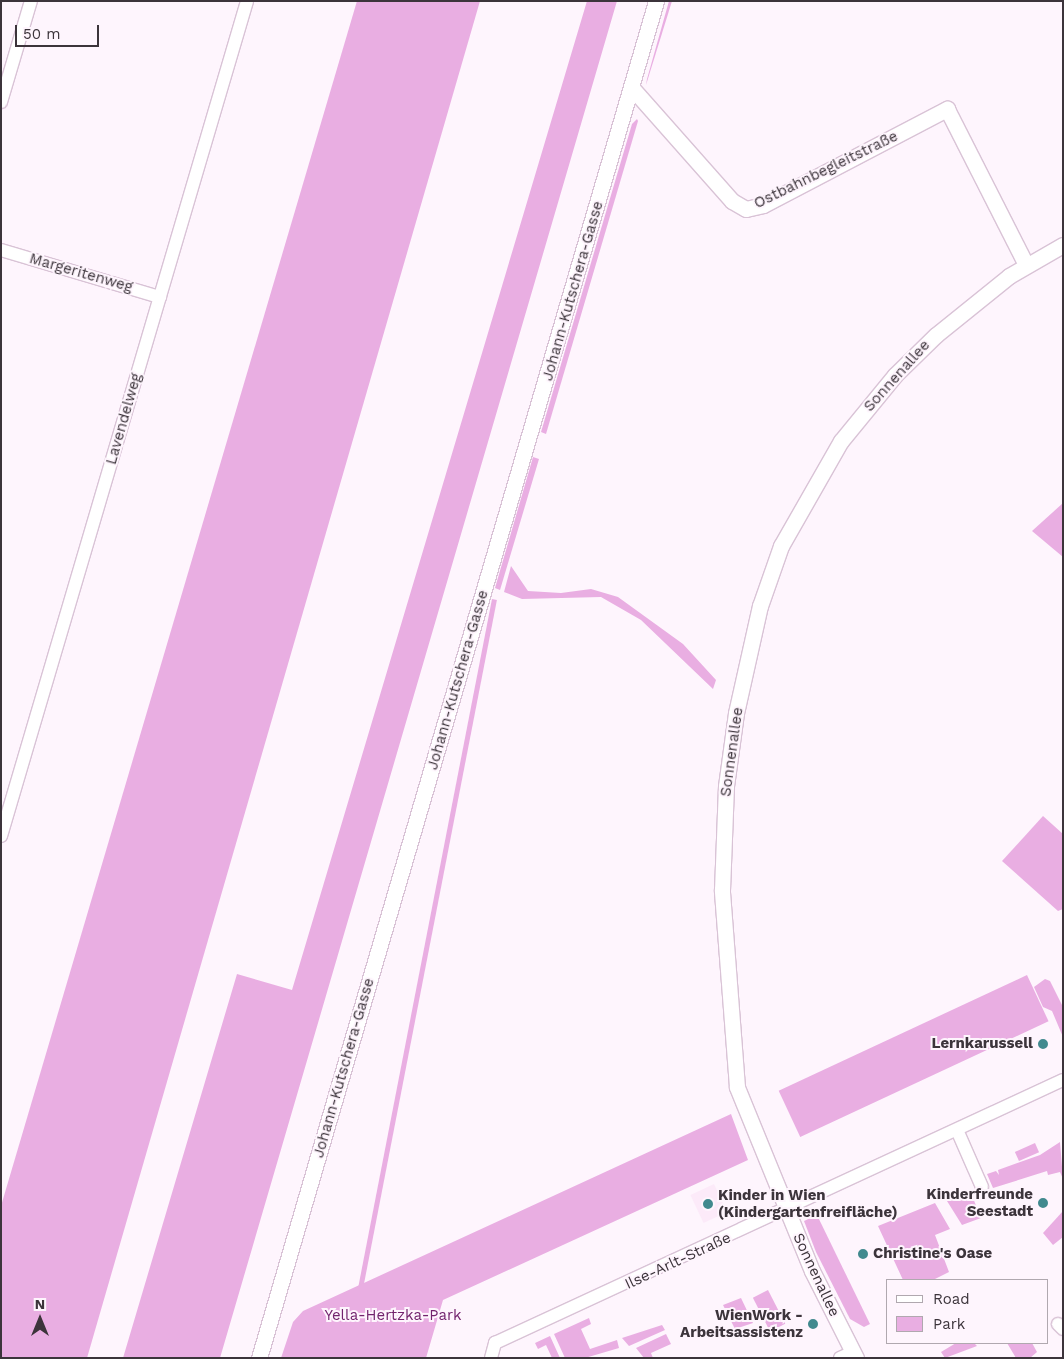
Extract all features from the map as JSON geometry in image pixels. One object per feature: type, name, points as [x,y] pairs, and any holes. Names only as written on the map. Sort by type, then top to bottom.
[{"type":"street","points":[[1,102],[31,1]]},
{"type":"street","name":"Lavendelweg","points":[[1,836],[247,1]]},
{"type":"street","name":"Johann-Kutschera-Gasse","points":[[259,1358],[656,1]]},
{"type":"street","name":"Ostbahnbegleitstraße","points":[[632,88],[732,201],[746,208],[763,205],[947,109],[1026,265]]},
{"type":"street","name":"Sonnenallee","points":[[850,1356],[787,1210],[738,1087],[723,922],[726,786],[751,641],[781,546],[841,441],[895,375],[936,334],[1026,265],[1063,245]]},
{"type":"street","name":"Margeritenweg","points":[[1,250],[160,297]]},
{"type":"street","name":"Ilse-Arlt-Straße","points":[[491,1358],[496,1343],[787,1210],[1063,1080]]},
{"type":"street","points":[[957,1130],[982,1187]]},
{"type":"shaded area","name":"Kinder in Wien (Kindergartenfreifläche)","points":[[714,1184],[727,1212],[704,1223],[690,1195]]},
{"type":"green space","points":[[357,1],[480,1],[87,1358],[1,1358],[1,1206]]},
{"type":"green space","points":[[587,1],[617,1],[220,1358],[123,1358],[237,974],[292,990]]},
{"type":"green space","points":[[669,1],[672,1],[646,85],[647,79]]},
{"type":"green space","points":[[637,119],[638,121],[546,434],[541,432],[632,124]]},
{"type":"green space","points":[[533,457],[539,459],[500,590],[495,588]]},
{"type":"green space","points":[[1063,503],[1063,557],[1032,531]]},
{"type":"green space","points":[[511,566],[528,591],[561,593],[591,589],[618,597],[683,644],[716,680],[713,689],[641,620],[601,597],[522,599],[504,592]]},
{"type":"green space","points":[[492,599],[497,600],[350,1358],[344,1358]]},
{"type":"green space","points":[[1043,816],[1063,834],[1063,909],[1058,911],[1002,861]]},
{"type":"green space","points":[[1027,975],[1049,1021],[800,1137],[779,1091]]},
{"type":"green space","points":[[1045,979],[1050,981],[1063,1007],[1063,1037],[1052,1011],[1043,1007],[1034,987]]},
{"type":"green space","name":"Yella-Hertzka-Park","points":[[731,1114],[748,1160],[443,1300],[426,1358],[281,1358],[293,1322],[303,1311]]},
{"type":"green space","points":[[1060,1142],[1063,1179],[1060,1172],[1048,1175],[1047,1171],[993,1188],[987,1174],[996,1171],[999,1175],[998,1170],[1040,1155]]},
{"type":"green space","points":[[1035,1143],[1039,1152],[1019,1161],[1015,1152]]},
{"type":"green space","points":[[963,1192],[967,1201],[973,1198],[981,1218],[962,1225],[947,1201]]},
{"type":"green space","points":[[935,1203],[950,1229],[935,1235],[949,1272],[935,1279],[903,1279],[878,1226]]},
{"type":"green space","points":[[1063,1211],[1063,1237],[1053,1245],[1043,1233]]},
{"type":"green space","points":[[817,1215],[870,1324],[864,1327],[850,1319],[816,1252],[804,1221]]},
{"type":"green space","points":[[768,1290],[785,1324],[770,1332],[753,1298]]},
{"type":"green space","points":[[741,1298],[753,1323],[735,1329],[723,1305]]},
{"type":"green space","points":[[589,1318],[591,1324],[581,1329],[590,1349],[617,1340],[619,1348],[585,1358],[565,1358],[554,1334]]},
{"type":"green space","points":[[662,1325],[665,1330],[629,1346],[622,1338]]},
{"type":"green space","points":[[666,1334],[671,1344],[651,1353],[653,1358],[644,1358],[636,1348]]},
{"type":"green space","points":[[550,1336],[560,1358],[552,1358],[546,1345],[538,1349],[535,1343]]},
{"type":"green space","points":[[954,1344],[975,1344],[977,1346],[945,1358],[941,1352]]},
{"type":"green space","points":[[1008,1344],[1033,1344],[1037,1352],[1030,1358],[1016,1358]]},
{"type":"place","name":"Lernkarussell","points":[[1043,1044]]},
{"type":"place","name":"Kinderfreunde Seestadt","points":[[1043,1203]]},
{"type":"place","name":"Kinder in Wien (Kindergartenfreifläche)","points":[[708,1204]]},
{"type":"place","name":"Christine's Oase","points":[[863,1254]]},
{"type":"place","name":"WienWork - Arbeitsassistenz","points":[[813,1324]]}]
